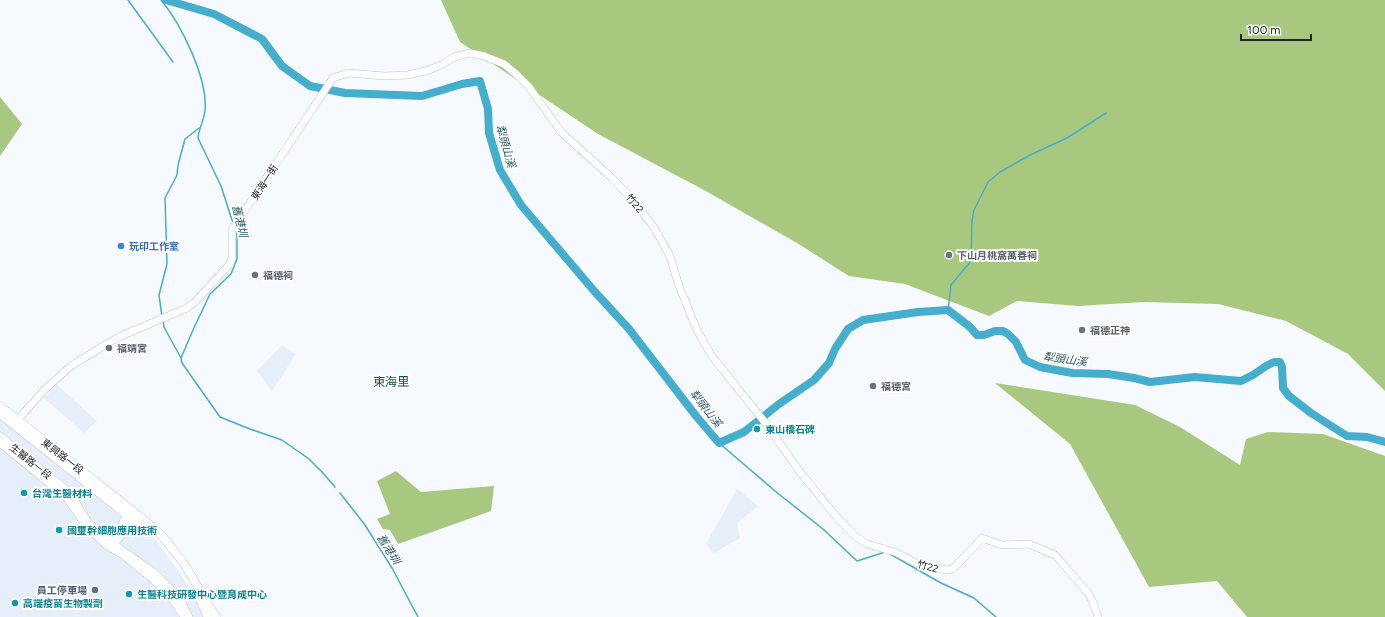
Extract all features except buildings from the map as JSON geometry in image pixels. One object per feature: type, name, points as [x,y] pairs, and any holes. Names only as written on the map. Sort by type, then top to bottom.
[{"type":"main road","name":"東興路一段","points":[[0,406],[15,422],[132,516],[158,539],[178,562],[192,584],[208,617]]},
{"type":"main road","name":"東興路一段","points":[[0,414],[15,422]]},
{"type":"main road","name":"東興路一段","points":[[132,516],[148,523],[162,536],[183,562],[216,617]]},
{"type":"street","name":"竹22","points":[[323,93],[333,78],[348,73],[384,76],[408,75],[429,70],[454,57],[470,53],[484,56],[504,64],[529,87],[560,132],[612,178],[634,201],[655,229],[668,250],[696,328],[711,355],[767,425],[800,472],[823,501],[856,537],[867,544],[895,552],[918,564],[946,570],[952,569],[957,565],[982,538],[1002,545],[1029,544],[1055,555],[1088,593],[1098,617]]},
{"type":"street","name":"東海一街","points":[[15,422],[44,390],[71,366],[108,343],[186,308],[195,302],[230,264],[232,258],[232,233],[235,227],[323,93]]},
{"type":"street","name":"生醫路一段","points":[[0,436],[69,492],[88,522],[110,543]]},
{"type":"street","name":"生醫路一段","points":[[0,443],[66,497],[86,526],[110,543]]},
{"type":"street","points":[[110,543],[132,516]]},
{"type":"street","points":[[110,543],[171,597],[184,617]]},
{"type":"street","points":[[110,543],[148,568],[160,578],[180,599],[189,617]]},
{"type":"shaded area","points":[[282,345],[296,354],[272,391],[257,371]]},
{"type":"shaded area","points":[[56,384],[97,421],[84,433],[44,398]]},
{"type":"shaded area","points":[[0,419],[156,540],[184,579],[204,617],[0,617]]},
{"type":"shaded area","points":[[737,489],[758,506],[737,523],[740,538],[714,553],[706,544]]},
{"type":"green space","points":[[441,0],[1385,0],[1385,391],[1348,354],[1286,321],[1218,304],[1144,302],[1078,306],[1017,301],[989,316],[905,284],[849,276],[797,243],[704,190],[598,134],[460,42]]},
{"type":"green space","points":[[0,97],[22,124],[0,156]]},
{"type":"green space","points":[[995,383],[1135,405],[1180,427],[1240,465],[1246,439],[1268,432],[1323,434],[1385,456],[1385,617],[1247,617],[1217,581],[1149,587],[1070,444]]},
{"type":"green space","points":[[396,471],[421,492],[494,486],[491,511],[398,544],[390,530],[383,529],[377,519],[390,514],[377,481]]},
{"type":"waterway","points":[[128,0],[173,62]]},
{"type":"waterway","name":"舊港圳","points":[[161,0],[169,10],[185,37],[198,68],[205,98],[204,118],[198,138],[221,186],[233,223]]},
{"type":"waterway","name":"犁頭山溪","points":[[166,0],[214,14],[262,39],[282,66],[310,86],[345,93],[422,96],[462,84],[480,81],[488,109],[489,133],[500,170],[521,205],[595,292],[629,329],[696,416],[719,443],[744,432],[779,404],[814,380],[829,363],[835,349],[848,329],[863,320],[918,312],[948,310],[970,327],[977,335],[984,335],[995,331],[1003,331],[1008,334],[1016,342],[1025,360],[1040,367],[1072,373],[1108,374],[1150,382],[1195,377],[1241,381],[1274,362],[1280,362],[1282,367],[1283,388],[1289,396],[1311,413],[1347,436],[1367,437],[1385,442]]},
{"type":"waterway","points":[[948,310],[951,285],[971,261],[972,221],[974,210],[988,182],[1000,172],[1030,155],[1067,138],[1106,113]]},
{"type":"waterway","name":"舊港圳","points":[[162,317],[159,295],[167,264],[165,198],[177,175],[185,139],[199,128]]},
{"type":"waterway","name":"舊港圳","points":[[235,229],[237,235],[237,259],[231,274],[210,294],[181,358],[182,363],[220,417],[282,440],[309,459],[335,487]]},
{"type":"waterway","name":"舊港圳","points":[[163,320],[164,327],[181,358]]},
{"type":"waterway","points":[[719,443],[775,491],[823,529],[857,561],[885,552]]},
{"type":"waterway","name":"舊港圳","points":[[340,493],[365,525],[392,568],[418,617]]},
{"type":"waterway","points":[[890,554],[941,583],[974,598],[996,617]]},
{"type":"place","name":"玩印工作室","points":[[121,246]]},
{"type":"place","name":"下山月桃窩萬善祠","points":[[949,255]]},
{"type":"place","name":"福德祠","points":[[255,275]]},
{"type":"place","name":"福德正神","points":[[1082,330]]},
{"type":"place","name":"福靖宮","points":[[109,348]]},
{"type":"place","name":"福德宮","points":[[873,386]]},
{"type":"place","name":"東山橋石碑","points":[[757,429]]},
{"type":"place","name":"台灣生醫材料","points":[[24,493]]},
{"type":"place","name":"國璽幹細胞應用技術","points":[[59,530]]},
{"type":"place","name":"員工停車場","points":[[95,590]]},
{"type":"place","name":"生醫科技研發中心暨育成中心","points":[[129,594]]},
{"type":"place","name":"高端疫苗生物製劑","points":[[15,603]]},
{"type":"district","name":"東海里","points":[[391,382]]}]
